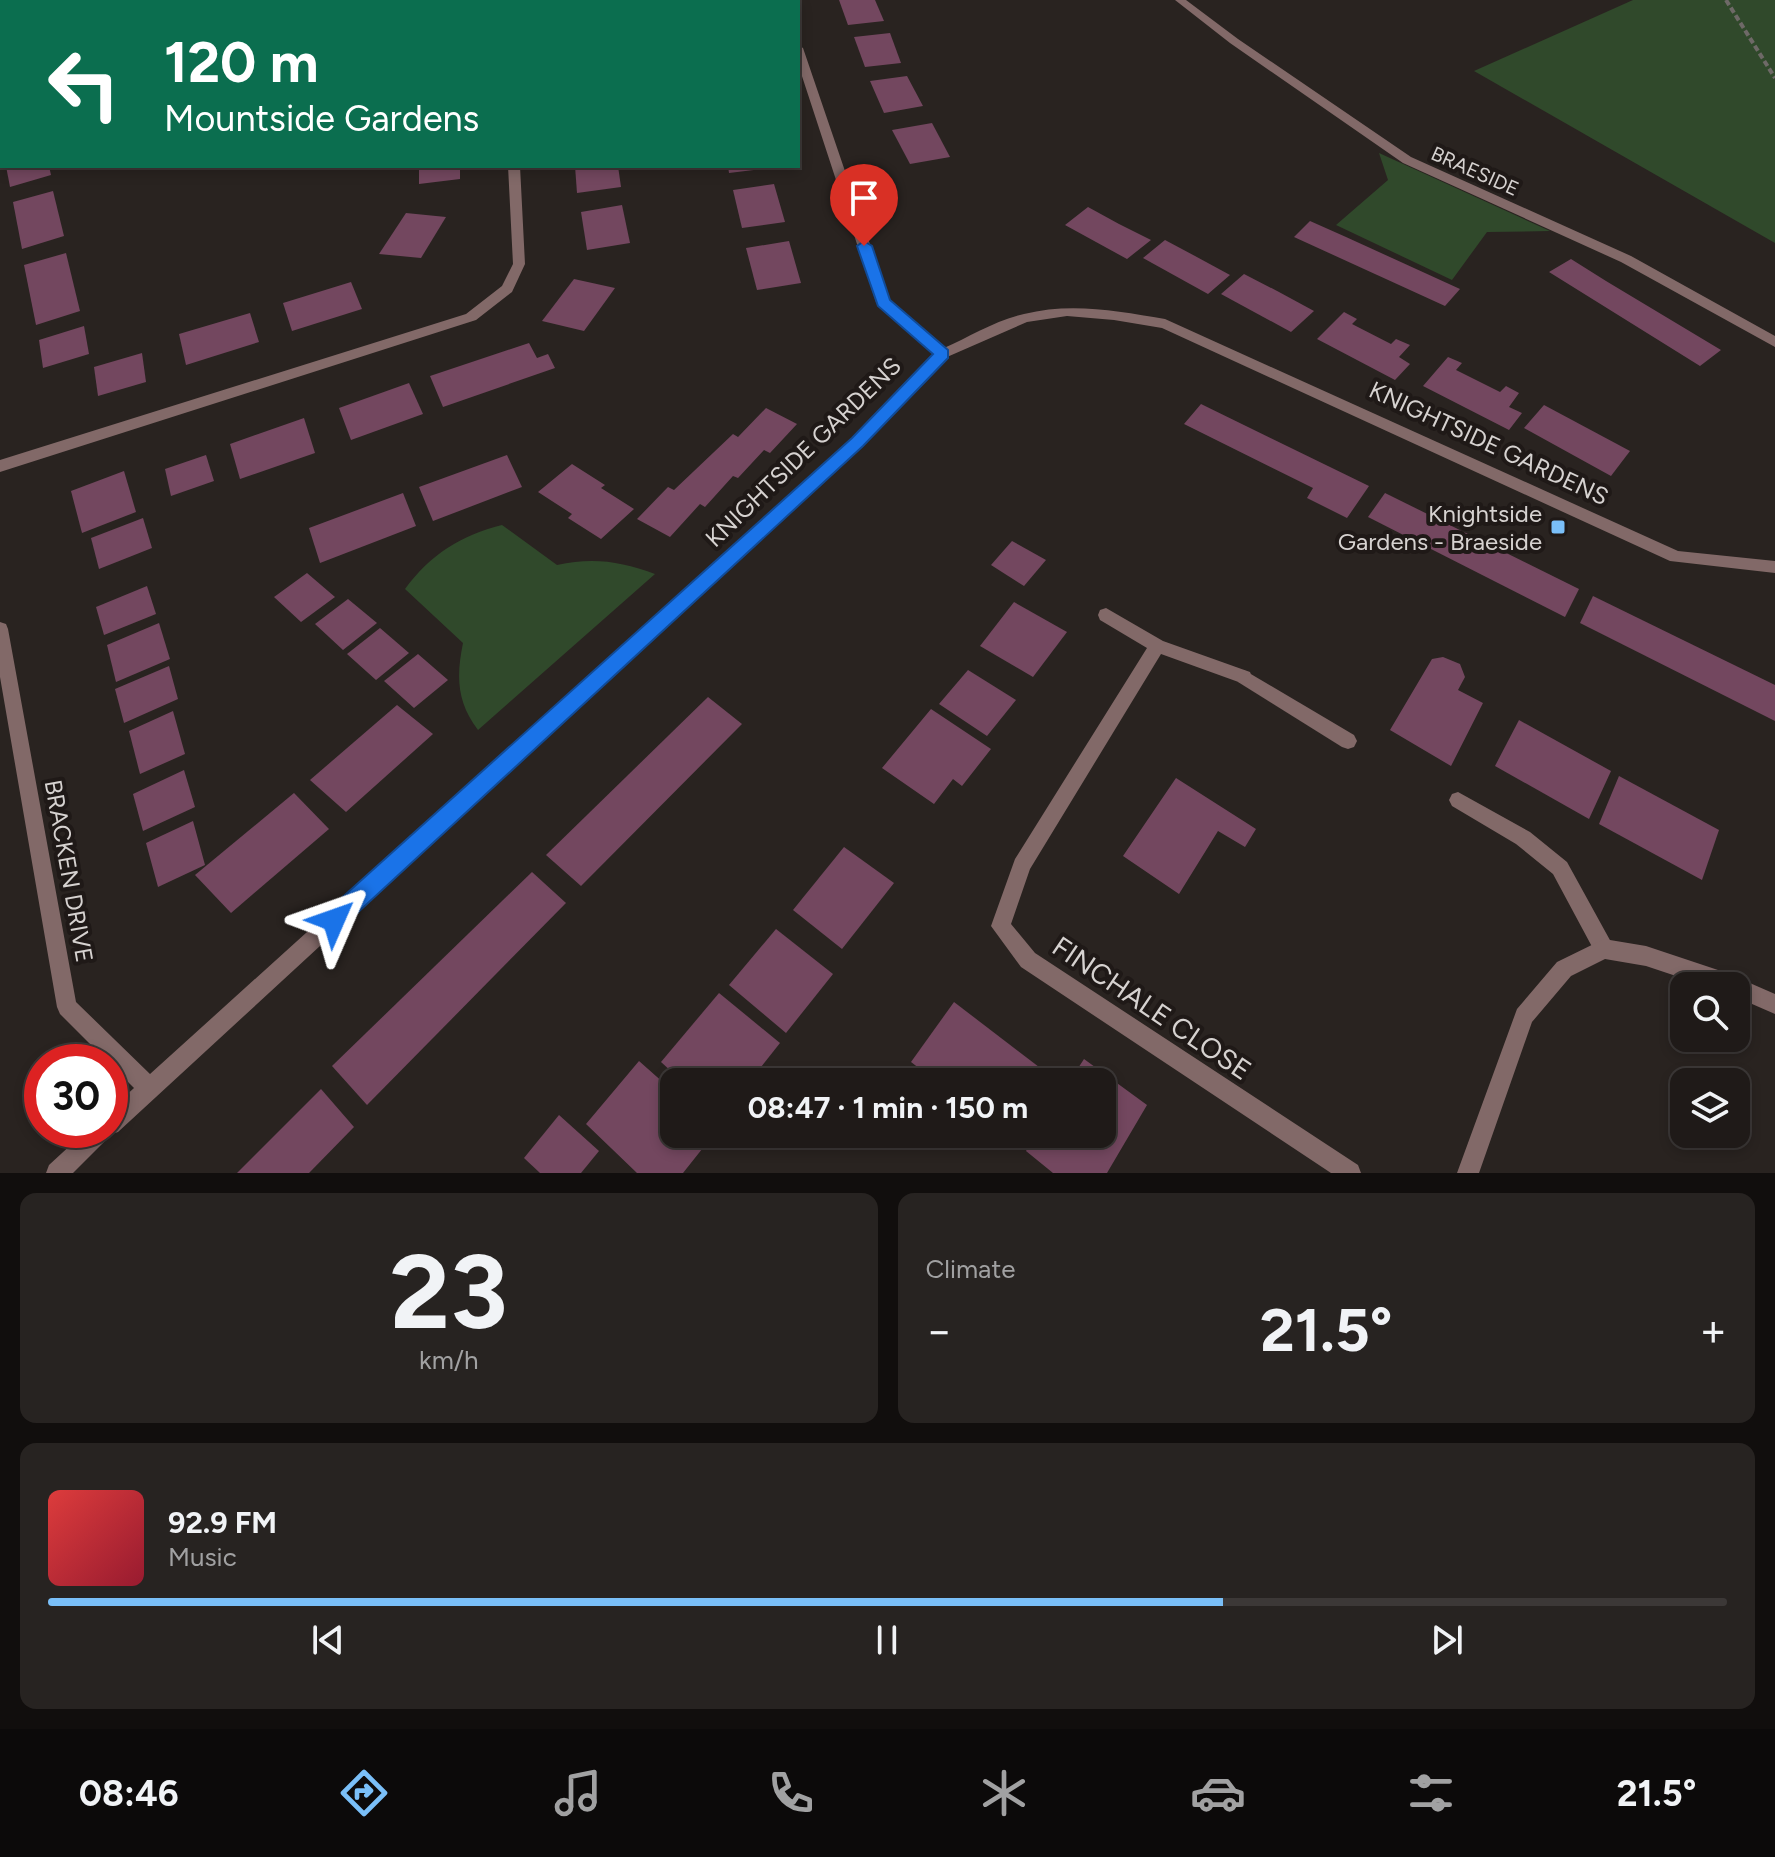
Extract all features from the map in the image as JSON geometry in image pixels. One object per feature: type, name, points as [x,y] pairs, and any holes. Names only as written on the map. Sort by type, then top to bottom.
[{"type":"street","name":"BRAESIDE","points":[[1180,0],[1234,41],[1407,160],[1626,259],[1775,342]]},
{"type":"street","points":[[800,54],[883,302],[942,354]]},
{"type":"street","points":[[0,466],[471,317],[507,289],[519,264],[514,168]]},
{"type":"street","name":"KNIGHTSIDE GARDENS","points":[[128,1107],[858,442],[942,354],[1024,318],[1067,311],[1165,324],[1676,557],[1775,567]]},
{"type":"street","points":[[1106,615],[1157,646],[1244,677],[1348,741]]},
{"type":"street","name":"BRACKEN DRIVE","points":[[0,629],[67,1007],[149,1088]]},
{"type":"street","name":"FINCHALE CLOSE","points":[[1157,646],[1022,865],[1001,926],[1028,960],[1350,1173]]},
{"type":"street","points":[[1458,800],[1523,838],[1560,868],[1604,949]]},
{"type":"street","points":[[1468,1173],[1524,1016],[1564,969],[1604,949],[1646,956],[1692,972]]},
{"type":"street","points":[[1750,993],[1775,1004]]},
{"type":"street","points":[[57,1173],[84,1148]]},
{"type":"path","points":[[1726,0],[1775,78]]},
{"type":"green space","points":[[1633,0],[1775,0],[1775,243],[1474,71]]},
{"type":"green space","points":[[1379,153],[1550,231],[1487,232],[1452,280],[1336,225],[1388,180]]},
{"type":"green space","points":[[502,525],[557,565],[582,561],[606,562],[655,574],[478,730],[466,709],[460,689],[459,667],[463,643],[405,589],[425,566],[448,548],[473,534]]},
{"type":"building","points":[[839,0],[875,0],[884,21],[848,25]]},
{"type":"building","points":[[890,33],[901,63],[865,67],[854,37]]},
{"type":"building","points":[[907,76],[923,106],[884,113],[870,81]]},
{"type":"building","points":[[932,123],[950,157],[910,164],[892,130]]},
{"type":"building","points":[[6,168],[49,168],[51,175],[10,187]]},
{"type":"building","points":[[419,168],[460,168],[460,179],[419,184]]},
{"type":"building","points":[[575,168],[618,168],[621,187],[577,193]]},
{"type":"building","points":[[728,168],[771,168],[729,173]]},
{"type":"building","points":[[774,184],[785,222],[742,228],[733,190]]},
{"type":"building","points":[[53,191],[64,236],[22,249],[13,202]]},
{"type":"building","points":[[622,205],[630,243],[587,250],[581,212]]},
{"type":"building","points":[[1088,207],[1151,240],[1127,259],[1065,225]]},
{"type":"building","points":[[406,213],[446,217],[421,258],[379,254]]},
{"type":"building","points":[[1310,221],[1460,289],[1445,306],[1294,237]]},
{"type":"building","points":[[1165,240],[1230,275],[1208,294],[1143,258]]},
{"type":"building","points":[[789,241],[801,283],[757,290],[746,248]]},
{"type":"building","points":[[66,253],[80,311],[36,325],[24,265]]},
{"type":"building","points":[[1571,259],[1721,350],[1700,366],[1549,272]]},
{"type":"building","points":[[1244,274],[1314,311],[1291,332],[1221,294]]},
{"type":"building","points":[[574,279],[615,288],[584,331],[542,321]]},
{"type":"building","points":[[351,282],[362,309],[292,331],[283,303]]},
{"type":"building","points":[[1344,312],[1357,319],[1352,324],[1391,344],[1396,339],[1410,345],[1399,357],[1410,364],[1395,380],[1317,339]]},
{"type":"building","points":[[250,313],[259,342],[186,365],[179,334]]},
{"type":"building","points":[[84,326],[89,354],[43,368],[39,340]]},
{"type":"building","points":[[529,343],[537,358],[548,354],[555,368],[443,407],[430,376]]},
{"type":"building","points":[[142,353],[146,382],[98,396],[94,367]]},
{"type":"building","points":[[1448,357],[1462,363],[1456,370],[1500,392],[1506,386],[1519,393],[1509,407],[1522,413],[1509,430],[1423,386]]},
{"type":"building","points":[[409,383],[423,414],[351,440],[339,408]]},
{"type":"building","points":[[1201,404],[1369,486],[1347,518],[1307,498],[1313,488],[1184,424]]},
{"type":"building","points":[[1544,405],[1630,451],[1611,476],[1524,428]]},
{"type":"building","points":[[766,408],[797,424],[770,453],[764,450],[738,478],[733,476],[705,507],[700,504],[670,537],[637,519],[668,487],[674,490],[733,434],[738,437]]},
{"type":"building","points":[[304,418],[315,453],[240,479],[230,444]]},
{"type":"building","points":[[206,455],[214,481],[171,496],[165,469]]},
{"type":"building","points":[[507,455],[522,487],[433,521],[419,487]]},
{"type":"building","points":[[572,464],[634,509],[601,539],[568,518],[572,514],[538,492]]},
{"type":"building","points":[[124,471],[136,512],[82,533],[71,491]]},
{"type":"building","points":[[403,493],[416,526],[320,563],[309,528]]},
{"type":"building","points":[[1385,493],[1579,589],[1565,617],[1368,517]]},
{"type":"building","points":[[143,518],[152,548],[99,569],[91,538]]},
{"type":"building","points":[[1012,541],[1046,560],[1024,586],[991,565]]},
{"type":"building","points":[[307,573],[335,597],[301,622],[274,597]]},
{"type":"building","points":[[147,586],[156,614],[104,635],[96,607]]},
{"type":"building","points":[[1593,596],[1775,685],[1775,721],[1580,623]]},
{"type":"building","points":[[348,599],[377,623],[343,650],[315,624]]},
{"type":"building","points":[[1014,602],[1067,632],[1033,677],[980,646]]},
{"type":"building","points":[[159,623],[170,659],[116,682],[107,645]]},
{"type":"building","points":[[380,628],[409,653],[376,680],[347,654]]},
{"type":"building","points":[[418,654],[448,680],[414,708],[384,681]]},
{"type":"building","points":[[1443,657],[1460,664],[1465,677],[1458,690],[1483,703],[1451,766],[1390,730],[1432,659]]},
{"type":"building","points":[[169,666],[178,699],[124,723],[115,689]]},
{"type":"building","points":[[968,670],[1016,700],[987,736],[939,704]]},
{"type":"building","points":[[708,697],[742,724],[581,886],[546,855]]},
{"type":"building","points":[[397,705],[433,734],[346,812],[310,780]]},
{"type":"building","points":[[931,709],[991,749],[962,786],[953,779],[934,804],[882,768]]},
{"type":"building","points":[[173,711],[185,754],[140,774],[129,731]]},
{"type":"building","points":[[1519,720],[1611,771],[1589,819],[1495,766]]},
{"type":"building","points":[[184,770],[195,807],[143,831],[133,794]]},
{"type":"building","points":[[1619,776],[1719,830],[1702,880],[1599,824]]},
{"type":"building","points":[[1176,778],[1256,829],[1245,847],[1218,831],[1179,894],[1123,856]]},
{"type":"building","points":[[294,793],[329,829],[231,913],[195,875]]},
{"type":"building","points":[[193,821],[205,865],[158,887],[146,843]]},
{"type":"building","points":[[844,847],[894,883],[842,949],[793,910]]},
{"type":"building","points":[[532,872],[566,903],[367,1105],[332,1066]]},
{"type":"building","points":[[776,929],[833,974],[786,1033],[729,985]]},
{"type":"building","points":[[719,993],[780,1043],[760,1068],[668,1068],[661,1062]]},
{"type":"building","points":[[954,1002],[1039,1067],[919,1068],[911,1062]]},
{"type":"building","points":[[1084,1059],[1096,1068],[1078,1068]]},
{"type":"building","points":[[639,1061],[660,1080],[660,1148],[703,1148],[683,1173],[637,1173],[586,1124]]},
{"type":"building","points":[[1116,1082],[1147,1105],[1107,1173],[1053,1173],[1026,1151],[1028,1148],[1116,1148]]},
{"type":"building","points":[[321,1089],[354,1127],[309,1173],[237,1173]]},
{"type":"building","points":[[559,1115],[599,1151],[581,1173],[540,1173],[524,1158]]},
{"type":"place","name":"Knightside Gardens - Braeside","points":[[1558,527]]},
{"type":"route","points":[[334,920],[858,442],[942,354],[883,302],[864,246]]}]
